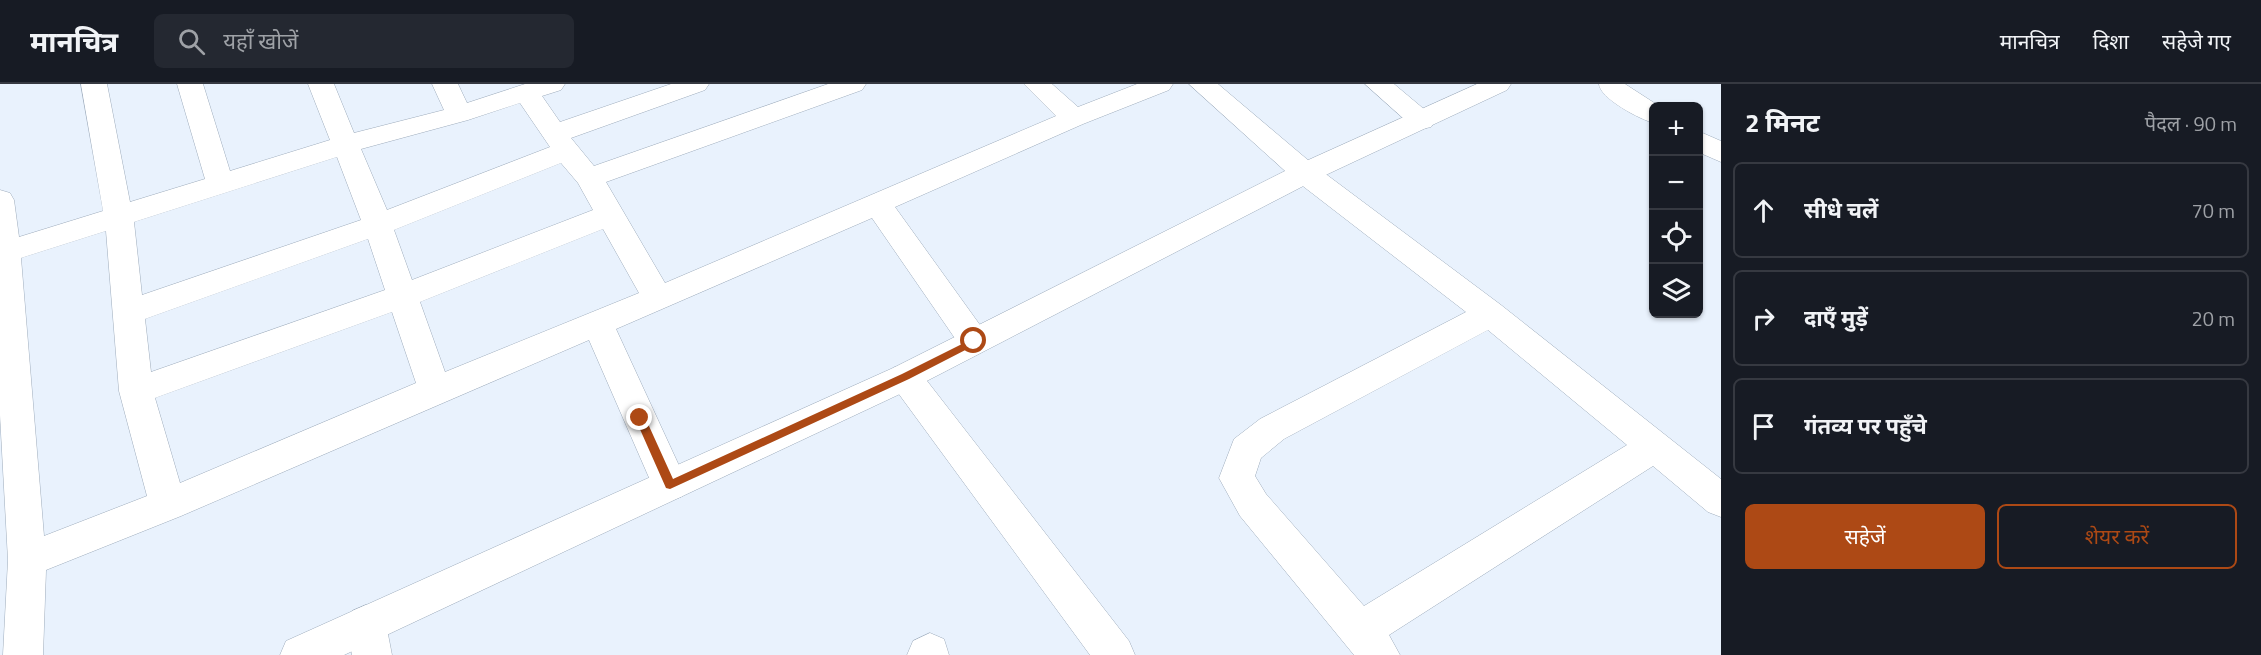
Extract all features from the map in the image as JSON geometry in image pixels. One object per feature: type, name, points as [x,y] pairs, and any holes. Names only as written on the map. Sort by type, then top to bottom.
[{"type":"street","points":[[94,84],[118,218],[136,391],[168,505]]},
{"type":"street","points":[[190,84],[220,184]]},
{"type":"street","points":[[321,84],[378,225],[435,390]]},
{"type":"street","points":[[445,84],[459,114]]},
{"type":"street","points":[[127,313],[378,225],[696,84]]},
{"type":"street","points":[[589,178],[853,84]]},
{"type":"street","points":[[1036,84],[1074,117]]},
{"type":"street","points":[[27,560],[168,505],[435,390],[658,299],[1074,117],[1160,84]]},
{"type":"street","points":[[1209,90],[1240,84]]},
{"type":"street","points":[[1378,84],[1422,121]]},
{"type":"street","points":[[300,655],[369,640],[670,485],[905,376],[1305,173],[1498,84]]},
{"type":"street","points":[[1612,84],[1612,89],[1626,100],[1649,113]]},
{"type":"street","points":[[6,252],[344,145],[459,114],[539,88],[560,143],[589,178],[658,299]]},
{"type":"street","points":[[1209,90],[1305,173],[1490,314],[1721,501]]},
{"type":"street","points":[[1703,143],[1721,153]]},
{"type":"street","points":[[0,200],[6,252],[27,560],[23,655]]},
{"type":"street","points":[[877,203],[974,341]]},
{"type":"street","points":[[136,391],[403,296],[610,215]]},
{"type":"street","points":[[1490,314],[1272,429],[1246,450],[1237,478],[1253,505],[1370,643],[1654,447]]},
{"type":"street","points":[[598,323],[670,485]]},
{"type":"street","points":[[905,376],[1115,655]]},
{"type":"route","points":[[640,418],[670,485],[905,376],[974,341]]}]
